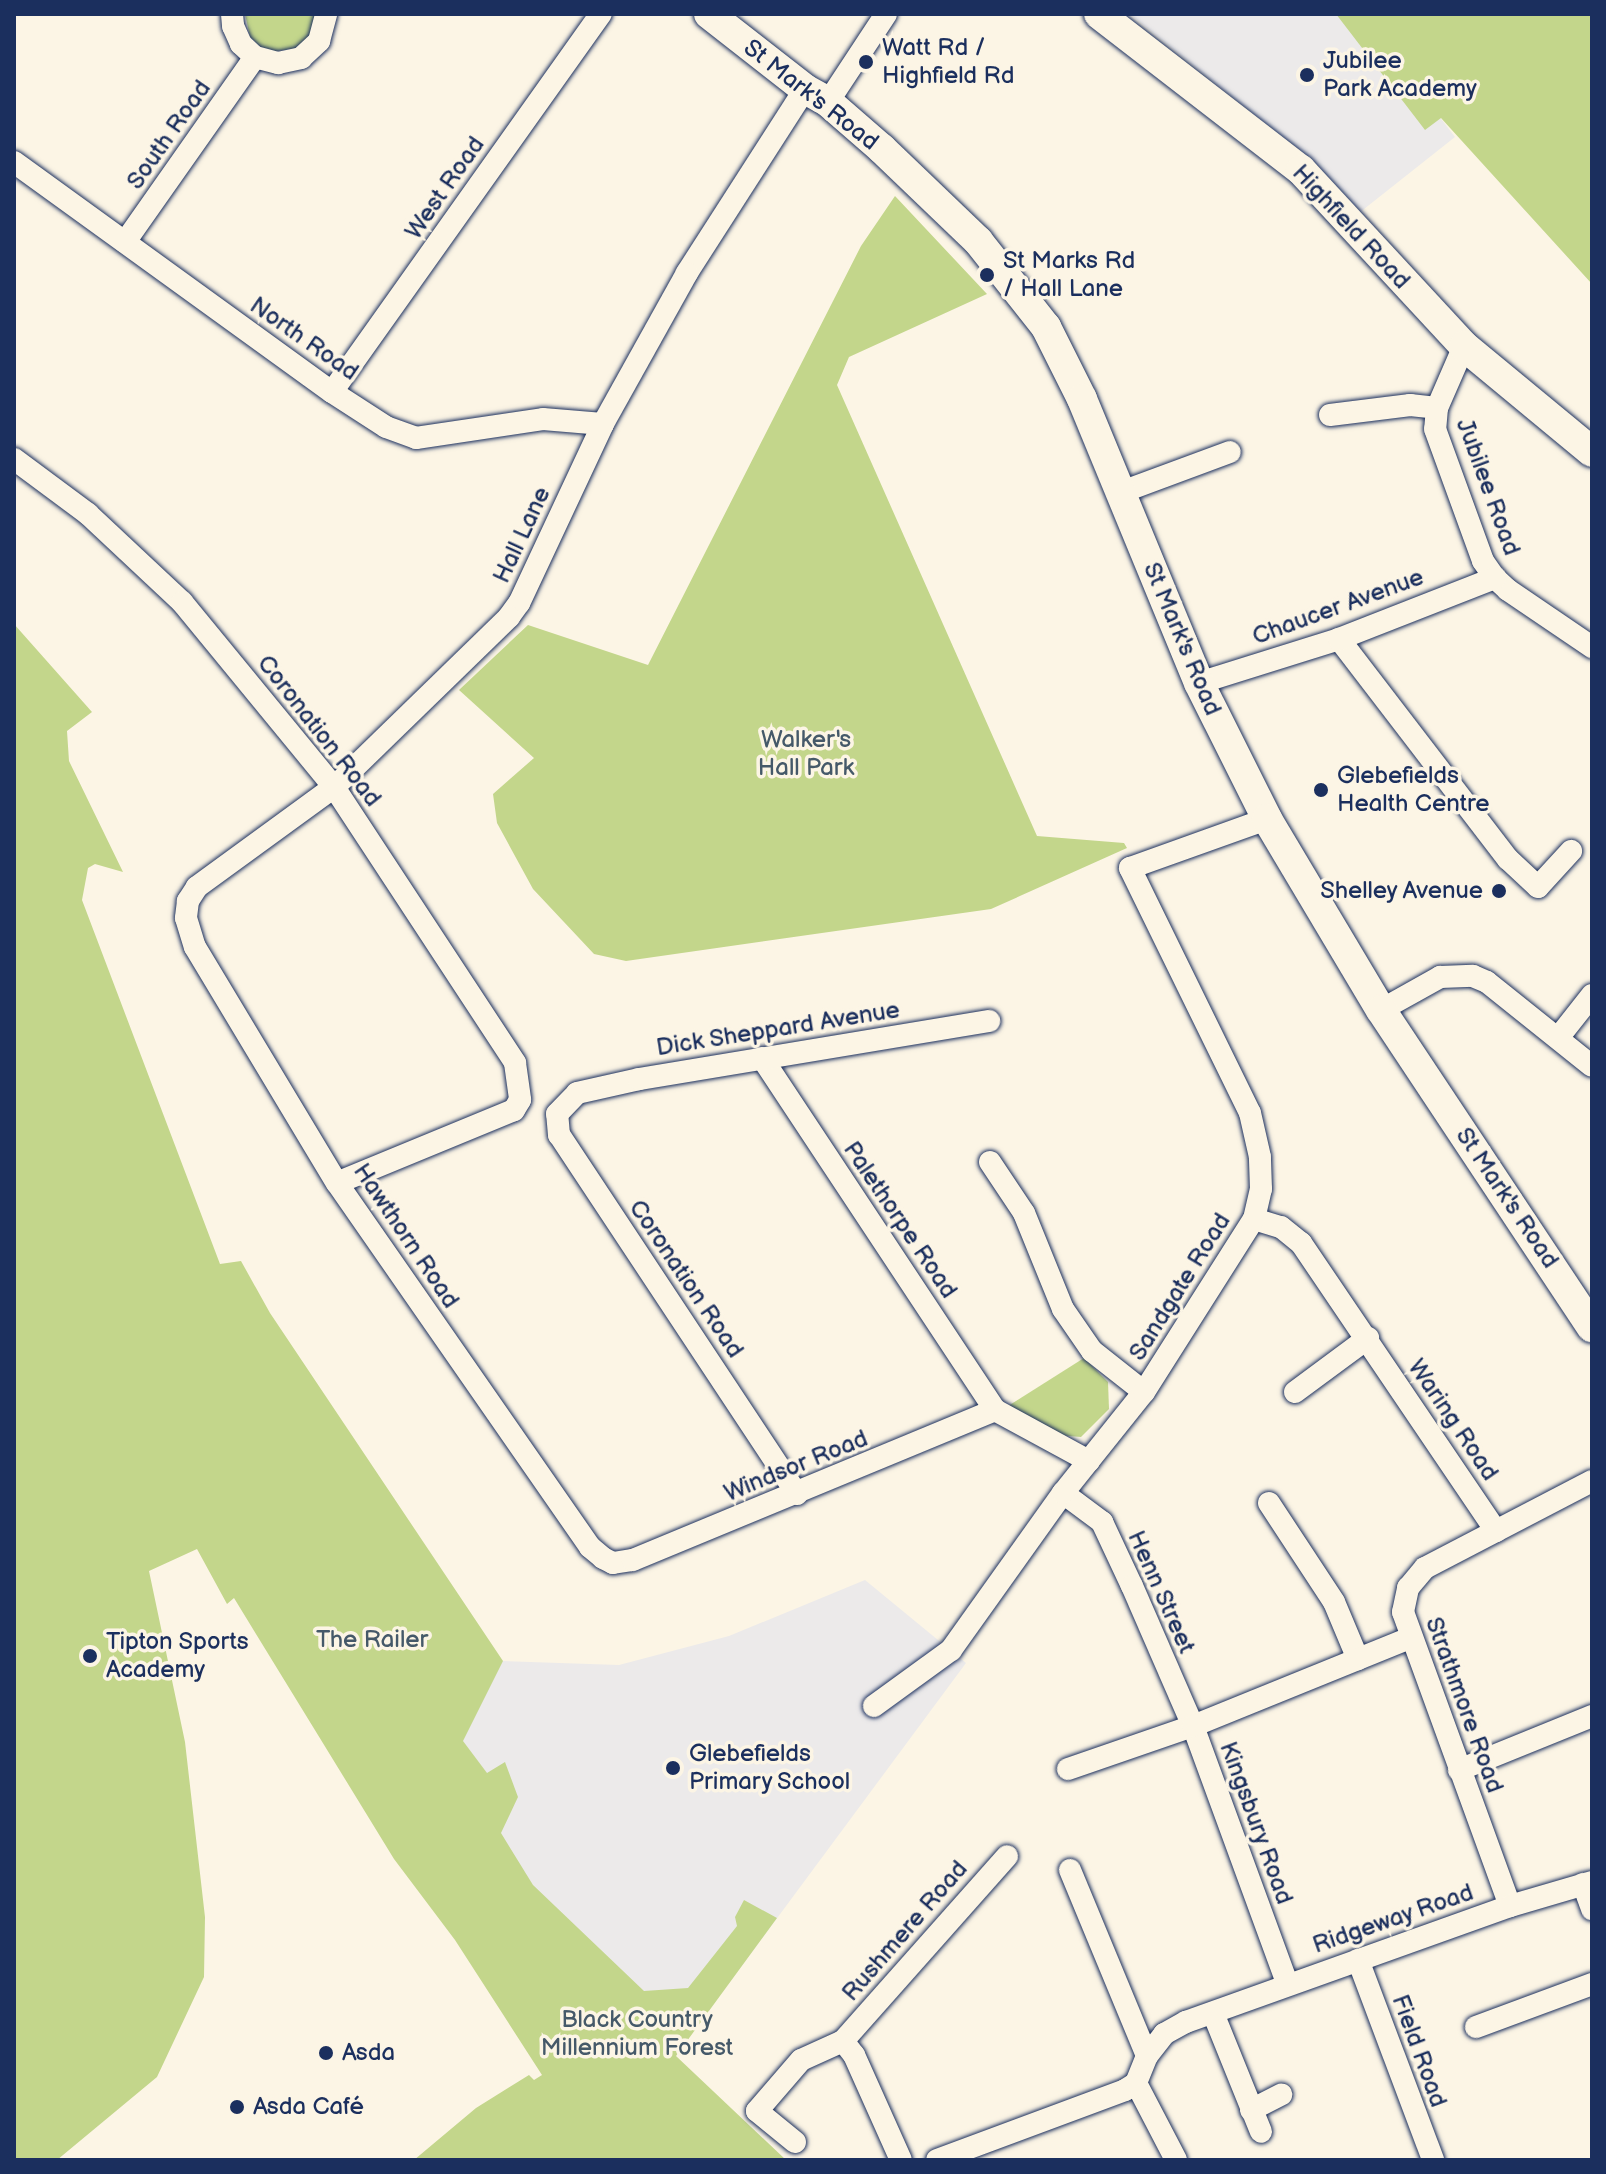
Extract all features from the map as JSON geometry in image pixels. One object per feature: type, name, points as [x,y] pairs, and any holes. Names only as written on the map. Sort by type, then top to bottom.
[{"type":"street","points":[[232,14],[239,40],[255,57],[278,63],[301,58],[319,41],[326,14]]},
{"type":"street","name":"West Road","points":[[332,392],[601,14]]},
{"type":"street","name":"St Mark's Road","points":[[709,14],[816,95],[978,241],[1046,327],[1082,399],[1199,683],[1267,819],[1381,1010],[1592,1327]]},
{"type":"street","name":"Hall Lane","points":[[186,918],[188,901],[197,887],[334,787],[509,617],[519,603],[603,424],[687,273],[816,95],[886,14]]},
{"type":"street","name":"Highfield Road","points":[[1099,14],[1301,170],[1464,346],[1592,452]]},
{"type":"street","name":"South Road","points":[[125,242],[255,57]]},
{"type":"street","name":"North Road","points":[[14,162],[332,392],[386,427],[416,438],[543,419],[603,424]]},
{"type":"street","name":"Jubilee Road","points":[[1464,346],[1437,408],[1435,429],[1478,549],[1495,578],[1592,647]]},
{"type":"street","points":[[1330,415],[1410,405],[1437,408]]},
{"type":"street","points":[[1119,493],[1230,452]]},
{"type":"street","name":"Coronation Road","points":[[14,459],[88,514],[182,602],[334,787],[515,1063],[520,1100],[514,1110],[337,1183]]},
{"type":"street","name":"Chaucer Avenue","points":[[1199,683],[1339,639],[1495,578]]},
{"type":"street","points":[[1339,639],[1508,859],[1538,887],[1571,851]]},
{"type":"street","name":"Sandgate Road","points":[[874,1706],[951,1650],[1063,1493],[1144,1392],[1254,1219],[1261,1189],[1260,1157],[1250,1113],[1130,868],[1267,819]]},
{"type":"street","name":"Hawthorn Road","points":[[186,918],[195,947],[337,1183],[590,1547],[613,1563]]},
{"type":"street","points":[[1381,1010],[1440,977],[1473,976],[1487,982],[1592,1066]]},
{"type":"street","points":[[1558,1038],[1592,995]]},
{"type":"street","name":"Dick Sheppard Avenue","points":[[577,1093],[762,1058],[989,1021]]},
{"type":"street","name":"Palethorpe Road","points":[[762,1058],[995,1410]]},
{"type":"street","name":"Coronation Road","points":[[577,1093],[557,1114],[559,1135],[797,1494]]},
{"type":"street","points":[[990,1162],[1024,1213],[1063,1309],[1092,1351],[1144,1392]]},
{"type":"street","name":"Waring Road","points":[[1254,1219],[1281,1227],[1301,1243],[1496,1531]]},
{"type":"street","points":[[1295,1392],[1368,1338]]},
{"type":"street","points":[[995,1410],[1089,1461]]},
{"type":"street","name":"Windsor Road","points":[[613,1563],[633,1560],[995,1410]]},
{"type":"street","name":"Strathmore Road","points":[[1510,1906],[1403,1612],[1408,1588],[1425,1568],[1592,1481]]},
{"type":"street","name":"Henn Street","points":[[1063,1493],[1102,1522],[1193,1726]]},
{"type":"street","points":[[1269,1503],[1334,1602],[1358,1659]]},
{"type":"street","name":"Kingsbury Road","points":[[1068,1769],[1193,1726],[1410,1638]]},
{"type":"street","points":[[1459,1770],[1592,1716]]},
{"type":"street","name":"Kingsbury Road","points":[[1193,1726],[1287,1983]]},
{"type":"street","name":"Rushmere Road","points":[[795,2142],[757,2111],[801,2060],[843,2041],[1007,1856]]},
{"type":"street","points":[[1070,1870],[1147,2056]]},
{"type":"street","points":[[1588,1883],[1592,1909]]},
{"type":"street","name":"Ridgeway Road","points":[[1136,2083],[1147,2056],[1164,2034],[1287,1983],[1510,1906],[1588,1883]]},
{"type":"street","name":"Field Road","points":[[1358,1960],[1433,2160]]},
{"type":"street","points":[[1476,2027],[1592,1984]]},
{"type":"street","points":[[1213,2013],[1261,2132]]},
{"type":"street","points":[[843,2041],[854,2055],[901,2160]]},
{"type":"street","points":[[937,2160],[1101,2102],[1136,2083],[1176,2160]]},
{"type":"street","points":[[1251,2110],[1281,2095]]},
{"type":"shaded area","name":"Jubilee Park Academy","points":[[1130,14],[1361,14],[1455,137],[1359,213],[1313,162]]},
{"type":"shaded area","name":"Glebefields Primary School","points":[[865,1580],[966,1663],[675,2056],[475,1825],[445,1711],[503,1661],[619,1665],[729,1636]]},
{"type":"green space","points":[[245,14],[315,14],[309,37],[294,49],[275,51],[261,47],[250,37]]},
{"type":"green space","points":[[1336,14],[1592,14],[1592,284],[1441,118],[1425,130]]},
{"type":"green space","name":"Walker's Hall Park","points":[[895,196],[987,294],[849,357],[837,385],[1037,836],[1124,843],[1127,848],[991,909],[626,961],[594,954],[533,889],[497,823],[493,794],[534,758],[459,690],[528,625],[648,665],[861,246]]},
{"type":"green space","points":[[14,624],[92,712],[67,731],[69,761],[123,872],[95,864],[88,868],[82,900],[220,1264],[241,1261],[270,1313],[503,1661],[463,1741],[487,1773],[505,1762],[518,1797],[501,1833],[533,1885],[644,1991],[688,1988],[737,1926],[735,1917],[744,1900],[777,1918],[676,2056],[786,2160],[414,2160],[476,2108],[529,2075],[534,2080],[542,2075],[455,1940],[394,1859],[234,1598],[227,1604],[197,1549],[149,1571],[185,1742],[205,1917],[204,1977],[157,2077],[57,2160],[14,2160]]},
{"type":"green space","points":[[1084,1358],[1108,1382],[1109,1409],[1081,1437],[1057,1435],[1008,1406]]},
{"type":"place","name":"Watt Rd / Highfield Rd","points":[[866,62]]},
{"type":"place","name":"Jubilee Park Academy","points":[[1307,75]]},
{"type":"place","name":"St Marks Rd / Hall Lane","points":[[987,275]]},
{"type":"place","name":"Glebefields Health Centre","points":[[1321,790]]},
{"type":"place","name":"Shelley Avenue","points":[[1499,891]]},
{"type":"place","name":"Tipton Sports Academy","points":[[90,1656]]},
{"type":"place","name":"Glebefields Primary School","points":[[673,1768]]},
{"type":"place","name":"Asda","points":[[326,2053]]},
{"type":"place","name":"Asda Café","points":[[237,2107]]},
{"type":"park label","name":"The Railer","points":[[372,1640]]},
{"type":"park label","name":"Black Country Millennium Forest","points":[[637,2034]]}]
